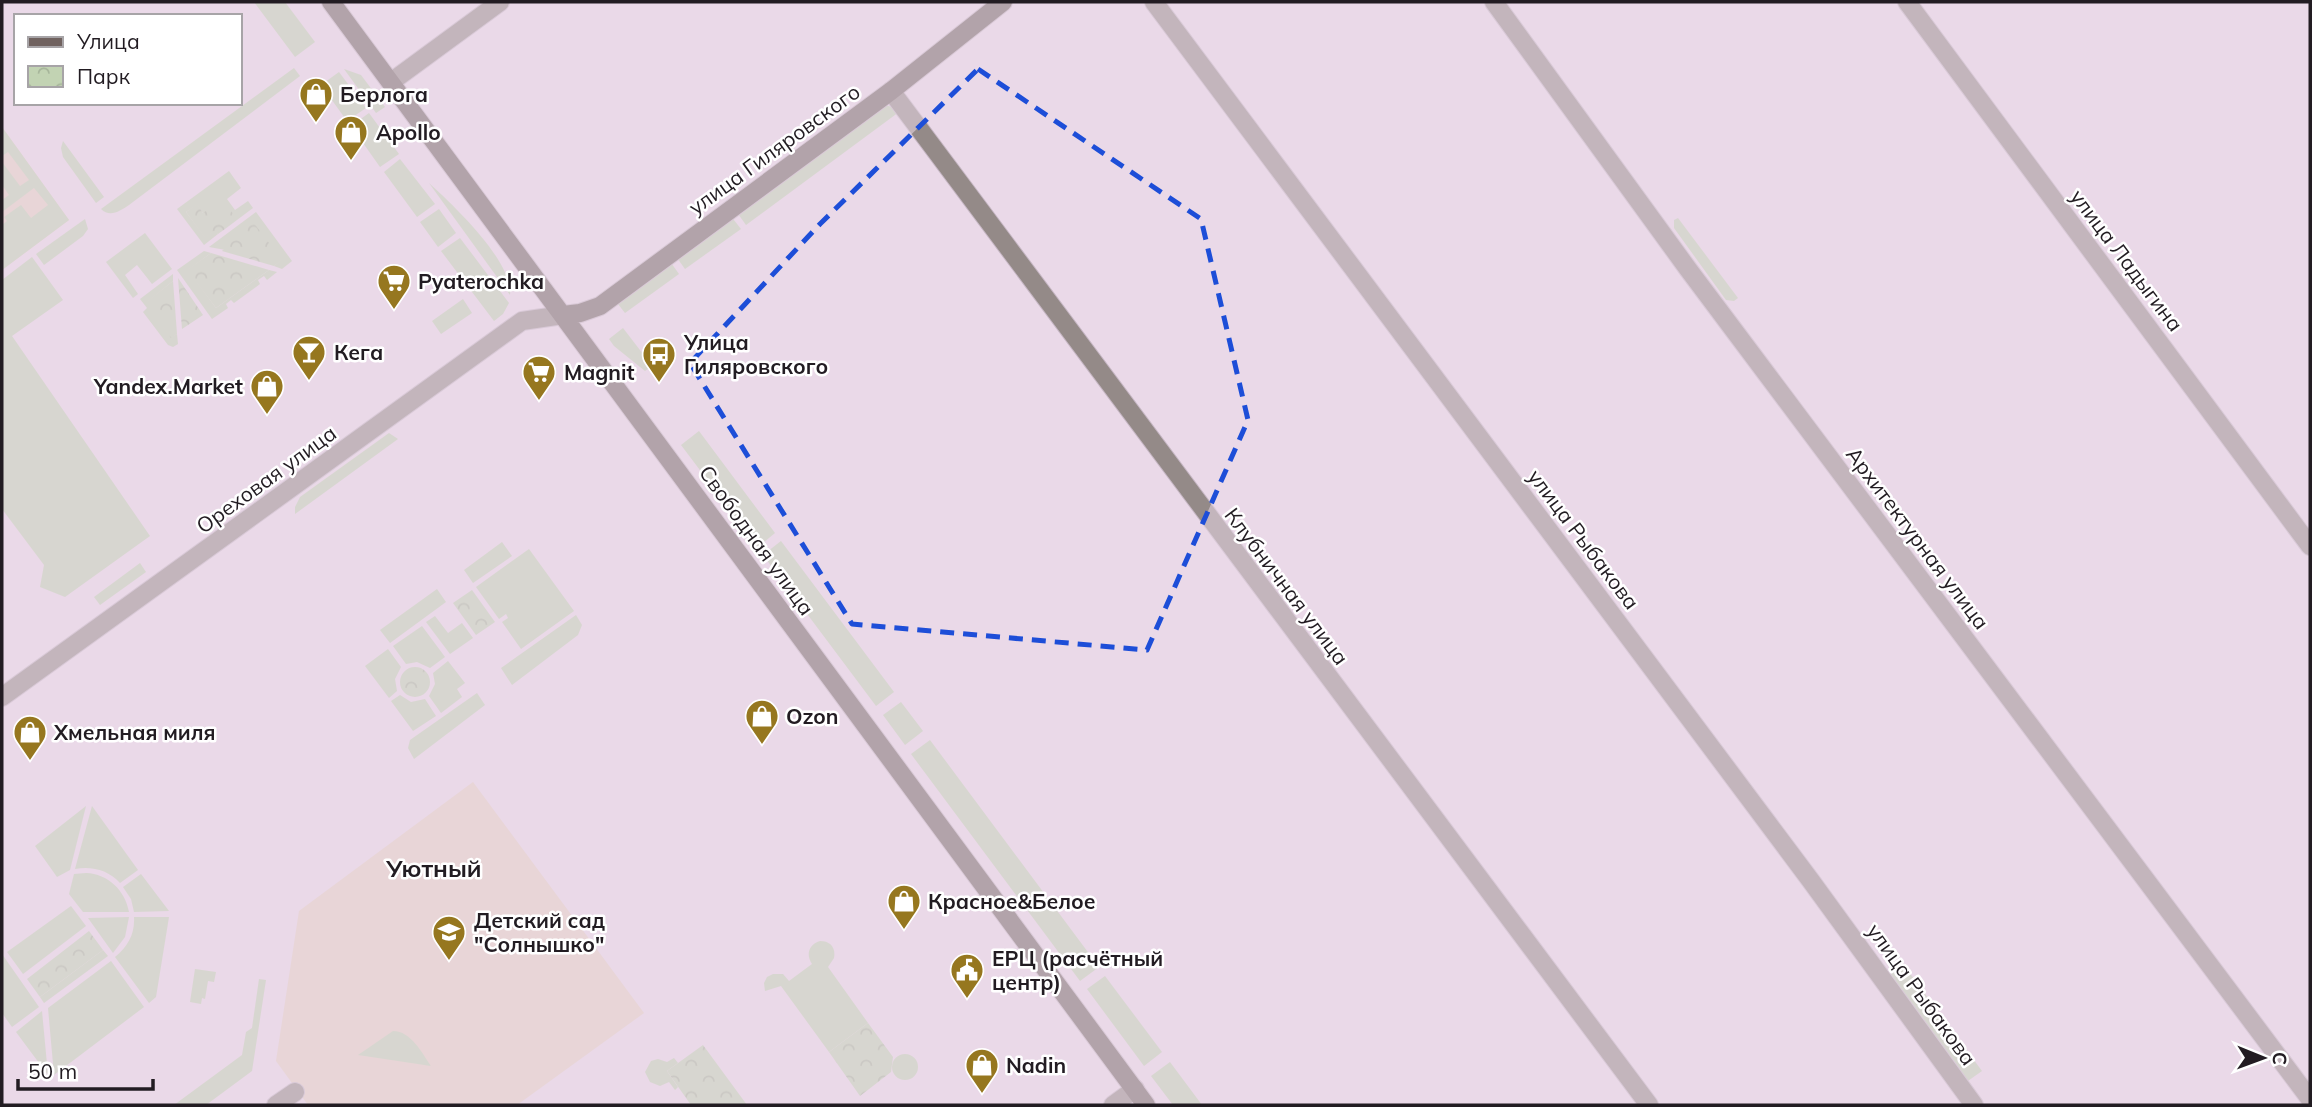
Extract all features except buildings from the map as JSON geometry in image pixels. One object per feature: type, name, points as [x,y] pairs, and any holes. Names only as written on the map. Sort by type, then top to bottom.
[{"type":"main road","name":"Свободная улица","points":[[331,2],[1146,1105]]},
{"type":"main road","name":"улица Гиляровского","points":[[564,315],[600,306],[891,91],[1003,2]]},
{"type":"street","points":[[391,82],[500,2]]},
{"type":"street","name":"улица Рыбакова","points":[[1154,2],[1811,881],[1975,1105]]},
{"type":"street","name":"Архитектурная улица","points":[[1494,2],[1688,269],[2310,1099]]},
{"type":"street","name":"улица Ладыгина","points":[[1907,2],[2310,546]]},
{"type":"street","name":"Клубничная улица","points":[[891,91],[1649,1105]]},
{"type":"street","name":"Ореховая улица","points":[[2,697],[523,321],[564,315]]},
{"type":"street","points":[[1113,1105],[1135,1089]]},
{"type":"street","points":[[276,1105],[295,1092]]},
{"type":"highlighted area","points":[[978,69],[1201,219],[1248,420],[1147,650],[852,624],[690,363],[820,224]]},
{"type":"shaded area","points":[[2,127],[69,220],[2,270]]},
{"type":"shaded area","name":"Детский сад \"Солнышко\"","points":[[473,782],[644,1013],[517,1105],[308,1105],[276,1061],[299,911]]},
{"type":"green space","points":[[254,2],[285,2],[315,42],[295,57]]},
{"type":"green space","points":[[294,68],[300,76],[129,205],[111,213],[101,209]]},
{"type":"green space","points":[[344,69],[361,75],[385,107],[376,113]]},
{"type":"green space","points":[[339,72],[366,108],[347,121],[321,85]]},
{"type":"green space","points":[[883,106],[889,106],[899,112],[746,225],[736,211]]},
{"type":"green space","points":[[369,113],[399,154],[380,167],[351,126]]},
{"type":"green space","points":[[2,127],[69,220],[2,270],[2,225],[7,221],[4,217],[21,205],[31,218],[48,205],[34,188],[2,212],[2,200],[9,195],[2,185],[2,162],[20,186],[29,180],[8,152],[2,156]]},
{"type":"green space","points":[[63,141],[104,197],[96,203],[63,157]]},
{"type":"green space","points":[[400,159],[435,204],[417,217],[384,172]]},
{"type":"green space","points":[[229,171],[241,188],[227,199],[235,210],[248,201],[253,208],[225,229],[203,213],[197,205],[186,212],[205,237],[215,230],[218,234],[204,245],[177,209]]},
{"type":"green space","points":[[429,183],[466,219],[492,250],[508,281],[510,295]]},
{"type":"green space","points":[[222,199],[234,215],[223,224],[225,229],[218,234],[214,231],[205,238],[186,212],[197,204],[203,213]]},
{"type":"green space","points":[[439,209],[456,233],[438,247],[420,222]]},
{"type":"green space","points":[[256,212],[292,261],[282,269],[274,266],[281,260],[209,247]]},
{"type":"green space","points":[[730,215],[741,229],[685,269],[675,255]]},
{"type":"green space","points":[[1678,218],[1738,298],[1734,301],[1726,300],[1674,228],[1674,220]]},
{"type":"green space","points":[[85,219],[88,229],[83,236],[44,265],[36,254]]},
{"type":"green space","points":[[253,222],[282,260],[274,266],[222,251],[224,243]]},
{"type":"green space","points":[[145,233],[172,269],[152,284],[137,265],[125,275],[138,294],[133,298],[106,262]]},
{"type":"green space","points":[[460,238],[509,303],[503,314],[494,321],[441,251]]},
{"type":"green space","points":[[204,251],[211,253],[188,270],[216,308],[269,270],[277,272],[267,280],[264,276],[258,280],[260,284],[234,303],[231,300],[226,304],[228,308],[212,319],[177,270]]},
{"type":"green space","points":[[211,253],[269,270],[216,308],[187,270]]},
{"type":"green space","points":[[32,257],[63,300],[12,336],[150,536],[65,597],[40,587],[44,565],[2,509],[2,280]]},
{"type":"green space","points":[[669,260],[679,274],[625,313],[614,299]]},
{"type":"green space","points":[[173,274],[173,281],[146,303],[171,337],[177,334],[178,344],[173,347],[168,345],[143,312],[147,308],[140,299]]},
{"type":"green space","points":[[178,278],[203,315],[182,329]]},
{"type":"green space","points":[[173,281],[177,334],[171,338],[145,303]]},
{"type":"green space","points":[[463,299],[472,313],[441,334],[432,321]]},
{"type":"green space","points":[[623,328],[653,367],[645,371],[614,346],[609,339]]},
{"type":"green space","points":[[699,431],[775,533],[758,547],[681,445]]},
{"type":"green space","points":[[389,433],[398,439],[295,514],[300,497]]},
{"type":"green space","points":[[781,541],[894,692],[876,706],[763,555]]},
{"type":"green space","points":[[502,542],[512,556],[473,583],[464,570]]},
{"type":"green space","points":[[529,549],[574,611],[521,649],[502,622],[508,618],[506,614],[499,619],[476,587]]},
{"type":"green space","points":[[140,563],[146,572],[100,605],[94,597]]},
{"type":"green space","points":[[437,589],[446,602],[390,643],[380,630]]},
{"type":"green space","points":[[472,590],[495,622],[476,635],[453,603]]},
{"type":"green space","points":[[576,615],[582,625],[578,635],[512,685],[501,668]]},
{"type":"green space","points":[[435,616],[448,633],[462,623],[473,638],[450,654],[426,622]]},
{"type":"green space","points":[[422,626],[445,657],[430,668],[417,662],[406,664],[393,646]]},
{"type":"green space","points":[[388,649],[401,667],[395,679],[397,691],[389,698],[365,666]]},
{"type":"green space","points":[[448,661],[465,683],[457,689],[462,697],[441,713],[429,696],[435,684],[433,673]]},
{"type":"green space","points":[[415,667],[426,671],[430,682],[426,693],[415,697],[404,693],[400,682],[404,671]]},
{"type":"green space","points":[[477,693],[485,705],[414,759],[408,748],[410,740]]},
{"type":"green space","points":[[400,695],[411,702],[425,699],[436,716],[413,731],[391,701]]},
{"type":"green space","points":[[901,702],[923,731],[905,745],[883,715]]},
{"type":"green space","points":[[930,740],[1099,967],[1080,981],[911,754]]},
{"type":"green space","points":[[86,806],[70,870],[57,877],[35,846]]},
{"type":"green space","points":[[92,806],[138,870],[120,883],[99,870],[75,869]]},
{"type":"green space","points":[[74,874],[101,876],[114,885],[124,897],[129,912],[83,912],[69,894]]},
{"type":"green space","points":[[141,874],[169,911],[134,912],[131,899],[123,887]]},
{"type":"green space","points":[[71,906],[86,926],[23,974],[7,952]]},
{"type":"green space","points":[[129,917],[125,937],[113,953],[88,918]]},
{"type":"green space","points":[[134,917],[169,917],[156,997],[149,1003],[115,957],[130,939]]},
{"type":"green space","points":[[89,931],[103,950],[40,997],[27,979]]},
{"type":"green space","points":[[820,941],[829,943],[833,948],[834,958],[828,967],[868,1023],[829,1052],[781,986],[765,991],[764,983],[767,977],[773,974],[783,974],[789,981],[812,964],[809,951]]},
{"type":"green space","points":[[103,950],[108,956],[44,1003],[40,997]]},
{"type":"green space","points":[[2,954],[39,1007],[12,1027],[2,1013]]},
{"type":"green space","points":[[111,961],[144,1007],[54,1075],[48,1008]]},
{"type":"green space","points":[[1903,964],[1982,1071],[1965,1083],[1888,976]]},
{"type":"green space","points":[[195,969],[216,972],[214,982],[208,981],[205,999],[202,998],[201,1004],[190,1002]]},
{"type":"green space","points":[[1105,976],[1162,1052],[1144,1066],[1087,989]]},
{"type":"green space","points":[[259,979],[266,980],[252,1071],[206,1105],[174,1105],[242,1055],[246,1032],[252,1028]]},
{"type":"green space","points":[[42,1011],[48,1075],[16,1032]]},
{"type":"green space","points":[[868,1023],[893,1057],[891,1072],[860,1096],[829,1052]]},
{"type":"green space","points":[[393,1031],[411,1039],[431,1066],[358,1055]]},
{"type":"green space","points":[[703,1045],[747,1105],[691,1105],[667,1071]]},
{"type":"green space","points":[[905,1054],[914,1058],[918,1067],[914,1076],[905,1080],[896,1076],[892,1067],[896,1058]]},
{"type":"green space","points":[[674,1058],[678,1063],[667,1071],[678,1087],[675,1090],[669,1082],[660,1086],[650,1082],[645,1072],[651,1061],[658,1059],[667,1062]]},
{"type":"green space","points":[[1170,1062],[1202,1105],[1173,1105],[1151,1076]]},
{"type":"place","name":"Берлога","points":[[316,124]]},
{"type":"place","name":"Apollo","points":[[351,162]]},
{"type":"place","name":"Pyaterochka","points":[[394,311]]},
{"type":"place","name":"Кега","points":[[309,382]]},
{"type":"place","name":"Улица Гиляровского","points":[[659,384]]},
{"type":"place","name":"Magnit","points":[[539,402]]},
{"type":"place","name":"Yandex.Market","points":[[267,416]]},
{"type":"place","name":"Ozon","points":[[762,746]]},
{"type":"place","name":"Хмельная миля","points":[[30,762]]},
{"type":"place","name":"Красное&Белое","points":[[904,931]]},
{"type":"place","name":"Детский сад \"Солнышко\"","points":[[449,962]]},
{"type":"place","name":"ЕРЦ (расчётный центр)","points":[[967,1000]]},
{"type":"place","name":"Nadin","points":[[982,1095]]},
{"type":"district","name":"Уютный","points":[[434,868]]}]
